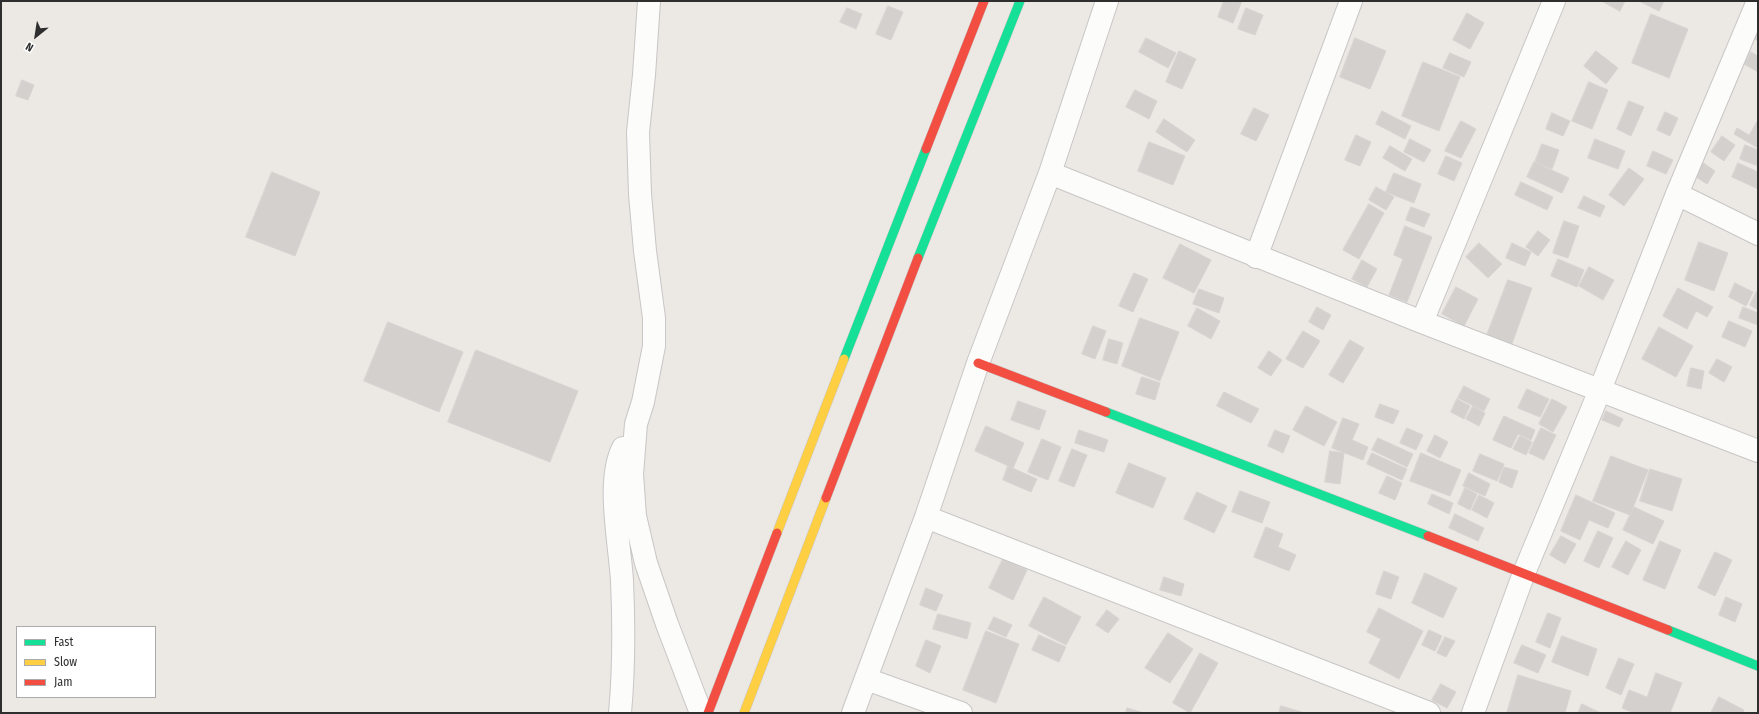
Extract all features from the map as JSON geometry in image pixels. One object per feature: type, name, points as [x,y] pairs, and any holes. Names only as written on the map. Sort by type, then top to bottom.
[{"type":"main road","points":[[708,713],[747,609],[984,1]]},
{"type":"main road","points":[[744,713],[912,272],[1020,1]]},
{"type":"main road","points":[[978,363],[1524,573],[1758,666]]},
{"type":"street","points":[[620,713],[623,657],[623,615],[615,494],[617,470],[621,452],[636,424],[643,402],[654,346],[654,318],[645,251],[640,194],[638,132],[644,75],[649,1]]},
{"type":"street","points":[[853,713],[926,517],[978,363],[1050,174],[1107,1]]},
{"type":"street","points":[[1256,256],[1350,1]]},
{"type":"street","points":[[1422,322],[1554,1]]},
{"type":"street","points":[[1473,713],[1524,573],[1600,390],[1677,194],[1758,1]]},
{"type":"street","points":[[1050,174],[1422,322],[1758,451]]},
{"type":"street","points":[[1677,194],[1758,234]]},
{"type":"street","points":[[636,424],[632,474],[635,516],[646,564],[701,713]]},
{"type":"street","points":[[926,517],[1429,713]]},
{"type":"street","points":[[866,679],[961,713]]},
{"type":"building","points":[[1224,1],[1242,1],[1233,23],[1218,17]]},
{"type":"building","points":[[1602,1],[1625,1],[1620,11]]},
{"type":"building","points":[[1664,1],[1659,11],[1641,2]]},
{"type":"building","points":[[888,6],[903,12],[891,40],[876,34]]},
{"type":"building","points":[[847,8],[862,14],[856,29],[840,22]]},
{"type":"building","points":[[1246,8],[1263,15],[1255,35],[1238,29]]},
{"type":"building","points":[[1467,13],[1484,23],[1470,49],[1453,40]]},
{"type":"building","points":[[1651,14],[1688,29],[1669,78],[1632,63]]},
{"type":"building","points":[[1758,24],[1758,41],[1750,36]]},
{"type":"building","points":[[1146,38],[1176,53],[1168,68],[1139,52]]},
{"type":"building","points":[[1355,38],[1386,51],[1370,89],[1340,77]]},
{"type":"building","points":[[1179,51],[1196,59],[1182,89],[1166,82]]},
{"type":"building","points":[[1596,51],[1618,68],[1606,84],[1584,66]]},
{"type":"building","points":[[1751,52],[1758,56],[1758,72],[1744,64]]},
{"type":"building","points":[[1450,53],[1471,62],[1464,77],[1443,68]]},
{"type":"building","points":[[1423,62],[1460,77],[1439,131],[1402,116]]},
{"type":"building","points":[[22,80],[34,85],[28,100],[16,96]]},
{"type":"building","points":[[1589,82],[1608,90],[1592,129],[1572,121]]},
{"type":"building","points":[[1135,90],[1157,101],[1149,119],[1126,107]]},
{"type":"building","points":[[1629,101],[1644,107],[1631,136],[1617,129]]},
{"type":"building","points":[[1254,108],[1269,115],[1256,141],[1241,134]]},
{"type":"building","points":[[1382,111],[1411,126],[1405,139],[1376,124]]},
{"type":"building","points":[[1665,112],[1678,118],[1670,136],[1657,130]]},
{"type":"building","points":[[1552,113],[1570,121],[1563,136],[1546,129]]},
{"type":"building","points":[[1164,119],[1195,140],[1187,152],[1156,132]]},
{"type":"building","points":[[1758,120],[1758,148],[1734,134],[1737,128],[1749,135]]},
{"type":"building","points":[[1461,121],[1476,129],[1461,158],[1445,151]]},
{"type":"building","points":[[1356,135],[1371,142],[1360,166],[1345,160]]},
{"type":"building","points":[[1722,136],[1735,145],[1724,161],[1711,152]]},
{"type":"building","points":[[1410,139],[1431,150],[1424,162],[1404,152]]},
{"type":"building","points":[[1595,139],[1625,151],[1618,169],[1588,158]]},
{"type":"building","points":[[1149,142],[1185,156],[1173,185],[1138,171]]},
{"type":"building","points":[[1542,144],[1559,150],[1552,169],[1535,162]]},
{"type":"building","points":[[1745,145],[1758,150],[1758,166],[1740,159]]},
{"type":"building","points":[[1390,146],[1412,159],[1405,171],[1383,158]]},
{"type":"building","points":[[1653,151],[1673,160],[1666,174],[1647,166]]},
{"type":"building","points":[[1446,156],[1462,163],[1454,181],[1438,174]]},
{"type":"building","points":[[1534,162],[1569,178],[1562,193],[1527,177]]},
{"type":"building","points":[[1702,162],[1715,171],[1707,184],[1693,175]]},
{"type":"building","points":[[1738,163],[1758,172],[1758,189],[1732,177]]},
{"type":"building","points":[[1629,168],[1644,179],[1624,206],[1609,195]]},
{"type":"building","points":[[272,172],[320,192],[295,256],[246,237]]},
{"type":"building","points":[[1394,173],[1421,184],[1414,203],[1386,192]]},
{"type":"building","points":[[1521,182],[1553,197],[1547,210],[1515,195]]},
{"type":"building","points":[[1376,187],[1394,197],[1386,210],[1369,200]]},
{"type":"building","points":[[1584,196],[1605,206],[1600,217],[1578,208]]},
{"type":"building","points":[[1369,204],[1384,213],[1359,259],[1343,250]]},
{"type":"building","points":[[1411,207],[1430,214],[1424,227],[1406,220]]},
{"type":"building","points":[[1564,221],[1579,226],[1568,258],[1553,253]]},
{"type":"building","points":[[1405,226],[1432,237],[1407,302],[1389,295],[1403,259],[1394,255]]},
{"type":"building","points":[[1538,231],[1550,240],[1538,256],[1526,247]]},
{"type":"building","points":[[1699,242],[1728,253],[1714,291],[1685,280]]},
{"type":"building","points":[[1479,243],[1502,264],[1488,278],[1466,257]]},
{"type":"building","points":[[1512,243],[1531,252],[1525,266],[1506,258]]},
{"type":"building","points":[[1180,244],[1211,260],[1194,293],[1163,278]]},
{"type":"building","points":[[1558,259],[1584,270],[1577,287],[1551,276]]},
{"type":"building","points":[[1362,260],[1377,269],[1367,287],[1352,279]]},
{"type":"building","points":[[1589,267],[1614,280],[1603,300],[1579,286]]},
{"type":"building","points":[[1134,273],[1148,279],[1133,312],[1119,306]]},
{"type":"building","points":[[1508,280],[1532,288],[1509,352],[1484,343]]},
{"type":"building","points":[[1735,283],[1753,292],[1746,306],[1729,297]]},
{"type":"building","points":[[1456,287],[1478,299],[1464,326],[1442,314]]},
{"type":"building","points":[[1678,288],[1713,307],[1707,317],[1696,311],[1687,329],[1663,316]]},
{"type":"building","points":[[1199,289],[1224,298],[1219,313],[1193,304]]},
{"type":"building","points":[[1758,291],[1758,310],[1750,305]]},
{"type":"building","points":[[1317,307],[1331,315],[1323,330],[1309,322]]},
{"type":"building","points":[[1743,307],[1758,313],[1758,325],[1739,318]]},
{"type":"building","points":[[1197,308],[1220,321],[1211,339],[1188,326]]},
{"type":"building","points":[[1140,318],[1179,332],[1160,381],[1122,366]]},
{"type":"building","points":[[1729,321],[1752,331],[1745,347],[1722,337]]},
{"type":"building","points":[[388,322],[463,352],[439,412],[364,381]]},
{"type":"building","points":[[1093,326],[1106,331],[1095,359],[1082,354]]},
{"type":"building","points":[[1659,327],[1693,346],[1676,377],[1642,359]]},
{"type":"building","points":[[1303,331],[1320,341],[1303,368],[1286,359]]},
{"type":"building","points":[[1109,339],[1123,343],[1117,364],[1103,360]]},
{"type":"building","points":[[1350,340],[1364,348],[1343,383],[1329,375]]},
{"type":"building","points":[[476,350],[578,391],[550,462],[448,422]]},
{"type":"building","points":[[1269,351],[1282,360],[1271,376],[1258,368]]},
{"type":"building","points":[[1717,359],[1732,367],[1724,382],[1709,373]]},
{"type":"building","points":[[1691,368],[1704,371],[1701,389],[1687,386]]},
{"type":"building","points":[[1142,377],[1160,383],[1155,400],[1136,394]]},
{"type":"building","points":[[1464,386],[1490,399],[1484,411],[1458,398]]},
{"type":"building","points":[[1527,389],[1549,399],[1540,417],[1518,408]]},
{"type":"building","points":[[1224,392],[1259,409],[1251,423],[1217,406]]},
{"type":"building","points":[[1457,399],[1470,406],[1464,419],[1451,412]]},
{"type":"building","points":[[1552,399],[1567,407],[1553,432],[1539,424]]},
{"type":"building","points":[[1018,401],[1046,411],[1039,430],[1011,420]]},
{"type":"building","points":[[1380,404],[1399,411],[1393,424],[1375,417]]},
{"type":"building","points":[[1306,406],[1337,422],[1324,446],[1293,430]]},
{"type":"building","points":[[1473,406],[1485,413],[1479,426],[1466,419]]},
{"type":"building","points":[[1606,411],[1623,419],[1619,427],[1602,420]]},
{"type":"building","points":[[1504,416],[1535,430],[1531,440],[1518,434],[1511,448],[1493,440]]},
{"type":"building","points":[[1343,418],[1359,424],[1352,440],[1368,447],[1363,460],[1332,448]]},
{"type":"building","points":[[986,426],[1024,443],[1013,468],[975,451]]},
{"type":"building","points":[[1407,428],[1423,435],[1416,450],[1400,443]]},
{"type":"building","points":[[1541,428],[1556,435],[1544,460],[1529,453]]},
{"type":"building","points":[[1079,430],[1108,440],[1104,452],[1075,443]]},
{"type":"building","points":[[1275,430],[1290,436],[1283,453],[1268,446]]},
{"type":"building","points":[[1435,435],[1448,442],[1440,458],[1427,451]]},
{"type":"building","points":[[1520,436],[1532,442],[1526,455],[1513,449]]},
{"type":"building","points":[[1378,438],[1413,454],[1407,467],[1372,450]]},
{"type":"building","points":[[1042,439],[1061,447],[1048,480],[1028,472]]},
{"type":"building","points":[[1072,449],[1087,455],[1074,487],[1059,481]]},
{"type":"building","points":[[1330,451],[1344,453],[1340,484],[1325,482]]},
{"type":"building","points":[[1372,453],[1407,469],[1402,480],[1367,464]]},
{"type":"building","points":[[1421,453],[1461,470],[1450,496],[1410,481]]},
{"type":"building","points":[[1480,454],[1504,464],[1497,481],[1473,471]]},
{"type":"building","points":[[1611,456],[1648,470],[1630,515],[1593,501]]},
{"type":"building","points":[[1129,463],[1166,478],[1153,508],[1116,493]]},
{"type":"building","points":[[1008,466],[1037,479],[1031,492],[1003,480]]},
{"type":"building","points":[[1504,467],[1518,471],[1512,488],[1499,482]]},
{"type":"building","points":[[1650,469],[1682,479],[1672,511],[1640,501]]},
{"type":"building","points":[[1469,473],[1490,484],[1485,496],[1463,486]]},
{"type":"building","points":[[1387,476],[1402,483],[1395,500],[1379,493]]},
{"type":"building","points":[[1465,488],[1477,494],[1470,510],[1458,504]]},
{"type":"building","points":[[1240,491],[1270,502],[1262,523],[1232,512]]},
{"type":"building","points":[[1197,492],[1227,506],[1214,533],[1184,519]]},
{"type":"building","points":[[1432,494],[1453,503],[1449,514],[1428,504]]},
{"type":"building","points":[[1479,495],[1494,503],[1487,518],[1472,510]]},
{"type":"building","points":[[1576,495],[1615,513],[1608,528],[1589,520],[1580,540],[1561,531]]},
{"type":"building","points":[[1634,507],[1664,521],[1653,544],[1623,530]]},
{"type":"building","points":[[1455,514],[1484,528],[1478,541],[1449,528]]},
{"type":"building","points":[[1266,527],[1283,534],[1278,547],[1296,555],[1289,571],[1254,557]]},
{"type":"building","points":[[1598,531],[1613,538],[1599,568],[1584,561]]},
{"type":"building","points":[[1561,536],[1576,544],[1565,564],[1550,555]]},
{"type":"building","points":[[1626,541],[1641,550],[1628,575],[1612,567]]},
{"type":"building","points":[[1660,541],[1681,550],[1665,589],[1643,580]]},
{"type":"building","points":[[1715,552],[1732,560],[1715,596],[1698,588]]},
{"type":"building","points":[[1003,559],[1027,570],[1013,600],[989,588]]},
{"type":"building","points":[[1384,571],[1399,577],[1391,599],[1376,594]]},
{"type":"building","points":[[1425,573],[1457,588],[1443,618],[1412,603]]},
{"type":"building","points":[[1164,577],[1184,584],[1181,596],[1160,590]]},
{"type":"building","points":[[926,588],[943,595],[936,611],[920,605]]},
{"type":"building","points":[[1044,597],[1081,617],[1066,645],[1029,626]]},
{"type":"building","points":[[1726,597],[1742,604],[1735,622],[1719,615]]},
{"type":"building","points":[[1379,608],[1423,631],[1399,679],[1369,663],[1381,639],[1367,632]]},
{"type":"building","points":[[1107,610],[1119,619],[1108,633],[1096,625]]},
{"type":"building","points":[[1548,613],[1561,618],[1550,648],[1536,642]]},
{"type":"building","points":[[938,614],[971,623],[967,639],[933,629]]},
{"type":"building","points":[[994,617],[1012,625],[1006,637],[988,629]]},
{"type":"building","points":[[1429,630],[1442,636],[1435,651],[1422,645]]},
{"type":"building","points":[[986,631],[1019,644],[996,703],[963,690]]},
{"type":"building","points":[[1168,633],[1193,649],[1170,683],[1145,668]]},
{"type":"building","points":[[1039,635],[1066,647],[1059,662],[1032,650]]},
{"type":"building","points":[[1562,636],[1597,649],[1588,676],[1552,662]]},
{"type":"building","points":[[1445,637],[1455,641],[1446,657],[1437,653]]},
{"type":"building","points":[[926,640],[941,646],[930,673],[916,666]]},
{"type":"building","points":[[1522,645],[1546,655],[1538,673],[1514,663]]},
{"type":"building","points":[[1200,653],[1218,663],[1190,713],[1173,703]]},
{"type":"building","points":[[1619,658],[1634,664],[1621,695],[1606,688]]},
{"type":"building","points":[[1656,673],[1682,683],[1670,713],[1634,713],[1622,708],[1629,690],[1647,697]]},
{"type":"building","points":[[1518,675],[1571,691],[1565,713],[1507,713]]},
{"type":"building","points":[[1441,684],[1456,692],[1447,708],[1432,700]]},
{"type":"building","points":[[1719,697],[1744,710],[1743,713],[1711,713]]},
{"type":"building","points":[[1582,704],[1601,713],[1578,713]]},
{"type":"building","points":[[1281,706],[1305,713],[1279,713]]},
{"type":"building","points":[[1127,708],[1144,713],[1126,713]]},
{"type":"traffic: fast","points":[[918,258],[1020,1]]},
{"type":"traffic: fast","points":[[844,359],[926,149]]},
{"type":"traffic: fast","points":[[1106,412],[1428,536]]},
{"type":"traffic: fast","points":[[1668,630],[1758,666]]},
{"type":"traffic: slow","points":[[777,533],[844,359]]},
{"type":"traffic: slow","points":[[744,713],[826,498]]},
{"type":"traffic: jam","points":[[926,149],[984,1]]},
{"type":"traffic: jam","points":[[826,498],[918,258]]},
{"type":"traffic: jam","points":[[978,363],[1106,412]]},
{"type":"traffic: jam","points":[[708,713],[777,533]]},
{"type":"traffic: jam","points":[[1428,536],[1668,630]]}]
